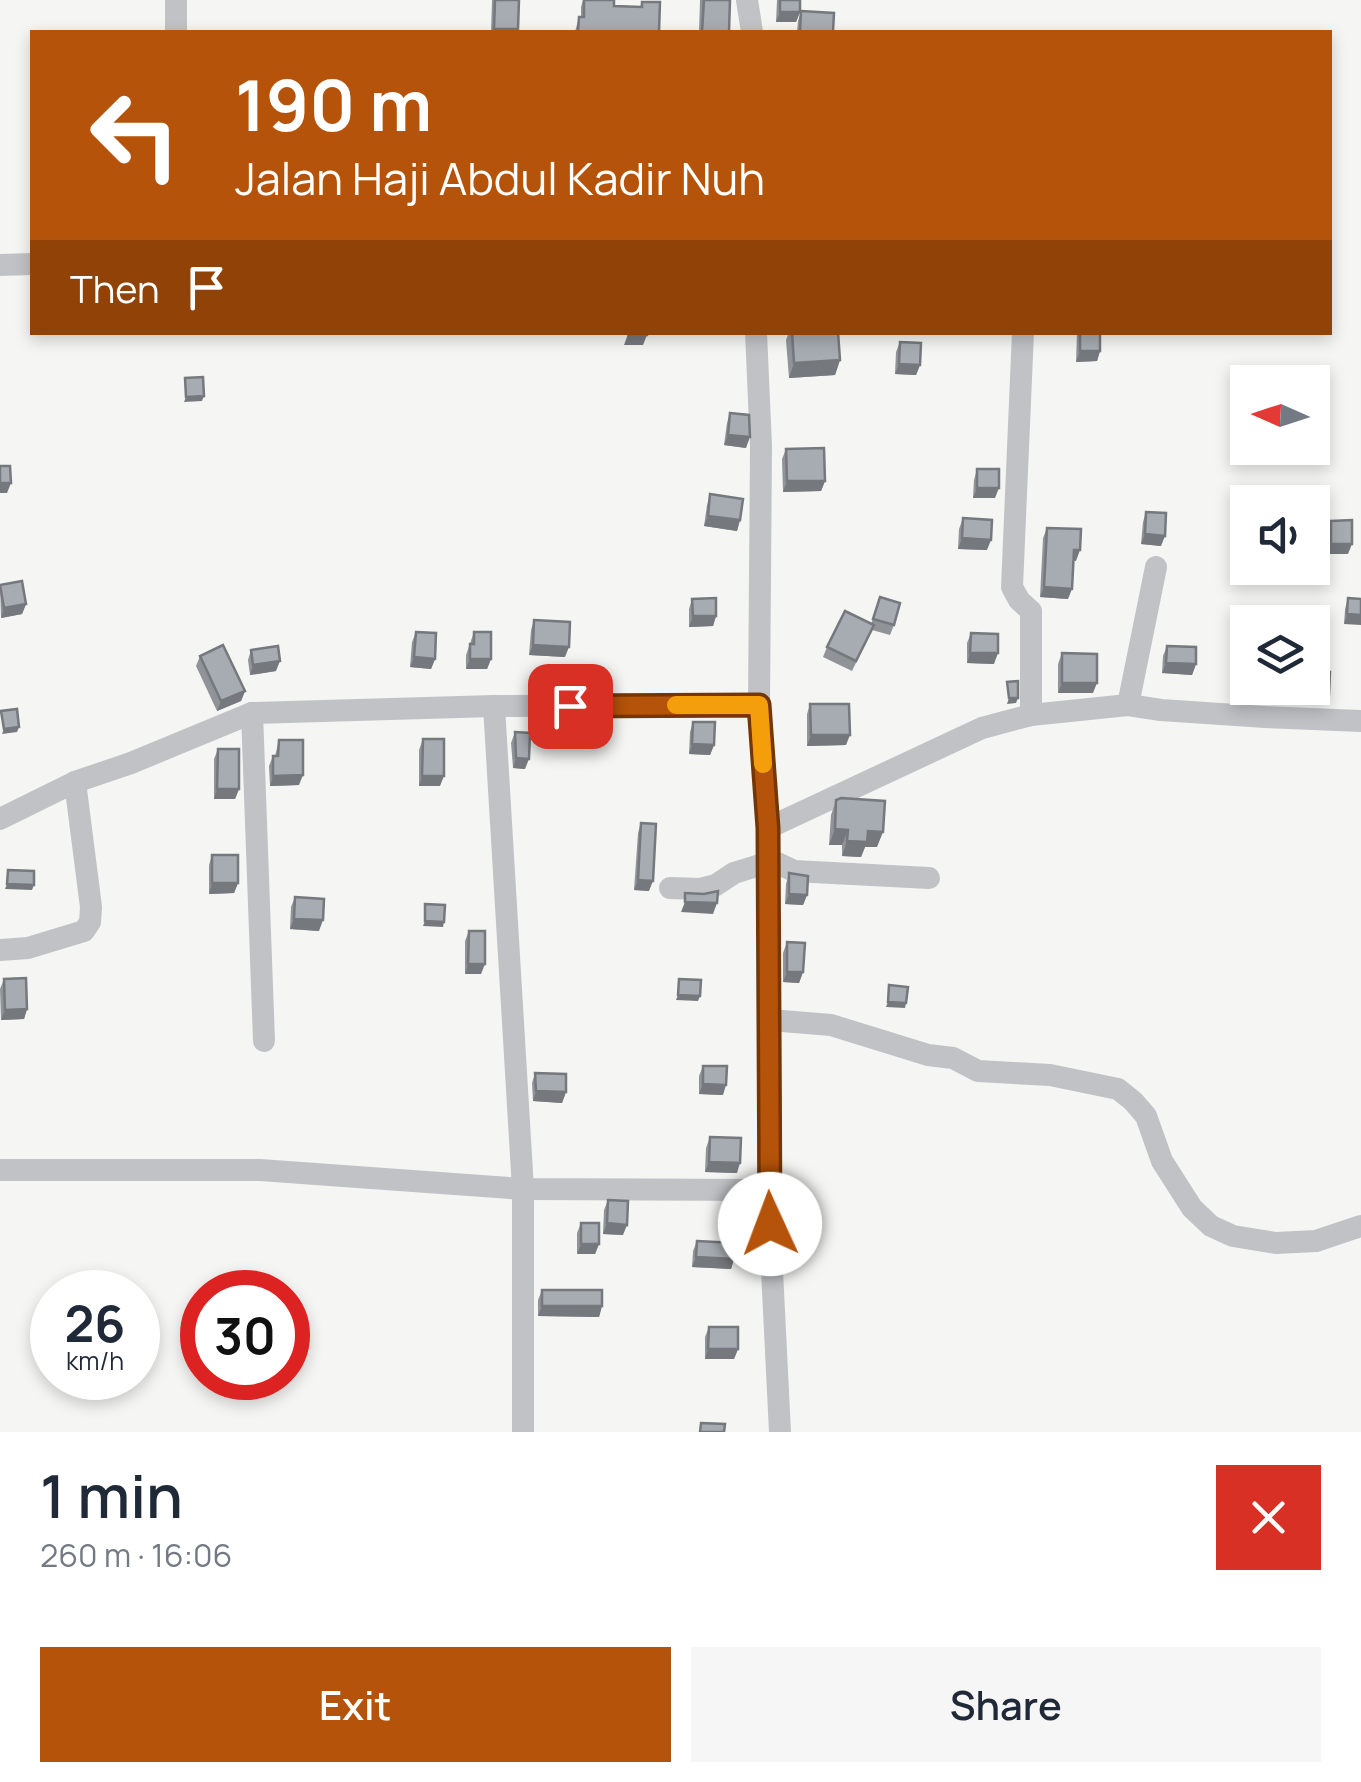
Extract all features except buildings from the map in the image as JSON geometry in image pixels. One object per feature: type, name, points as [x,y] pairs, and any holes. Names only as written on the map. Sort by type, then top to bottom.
[{"type":"street","points":[[176,30],[176,1],[198,0]]},
{"type":"street","points":[[747,0],[752,30]]},
{"type":"street","points":[[0,265],[30,264]]},
{"type":"street","points":[[756,335],[761,446],[759,705],[768,828],[768,1190],[780,1432]]},
{"type":"street","points":[[1023,335],[1012,587],[1031,611],[1031,715]]},
{"type":"street","points":[[1128,705],[1156,566]]},
{"type":"street","points":[[0,819],[75,782],[252,714],[494,706],[759,705]]},
{"type":"street","points":[[768,828],[982,728],[1031,715],[1128,705],[1264,718],[1361,721]]},
{"type":"street","points":[[494,706],[523,1189],[523,1432]]},
{"type":"street","points":[[252,714],[264,1041]]},
{"type":"street","points":[[0,950],[28,948],[84,931],[90,922],[75,782]]},
{"type":"street","points":[[670,888],[716,885],[734,872],[768,862],[794,871],[929,878]]},
{"type":"street","points":[[770,1020],[831,1025],[928,1055],[953,1058],[978,1071],[1050,1075],[1118,1089],[1146,1116],[1162,1161],[1192,1208],[1211,1226],[1234,1236],[1276,1243],[1316,1241],[1361,1226]]},
{"type":"street","points":[[0,1170],[260,1170],[523,1189],[768,1190]]},
{"type":"slow traffic","points":[[676,705],[759,705],[763,764]]},
{"type":"route","points":[[570,706],[759,705],[768,828],[770,1224]]}]
